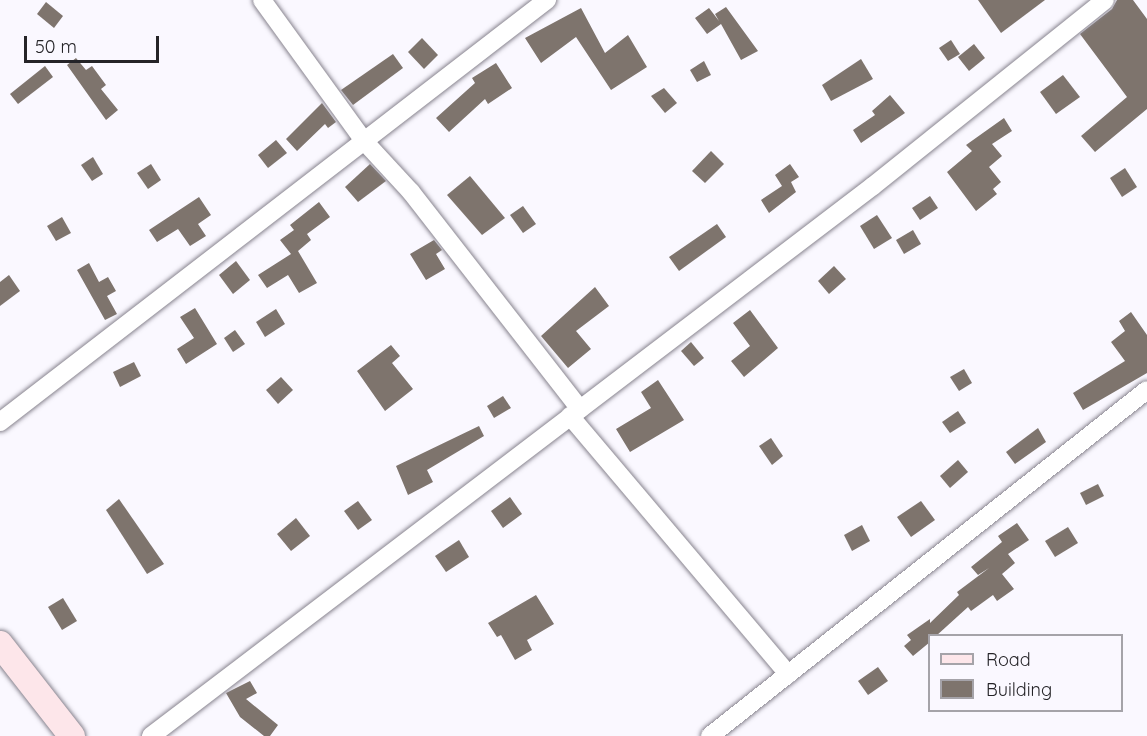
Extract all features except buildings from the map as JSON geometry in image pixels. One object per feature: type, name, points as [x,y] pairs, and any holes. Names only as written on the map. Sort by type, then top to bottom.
[{"type":"main road","points":[[0,644],[72,736]]},
{"type":"street","points":[[262,0],[364,141],[411,192],[575,412],[788,674]]},
{"type":"street","points":[[0,422],[547,0]]},
{"type":"street","points":[[152,736],[873,186],[1105,0]]},
{"type":"street","points":[[710,736],[1147,390]]}]
